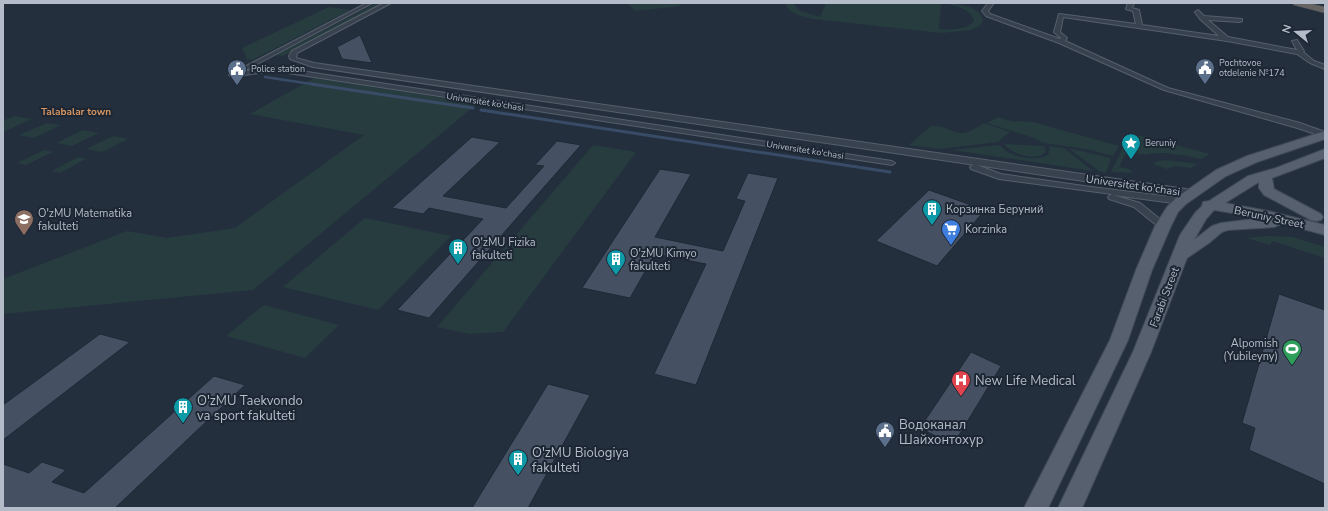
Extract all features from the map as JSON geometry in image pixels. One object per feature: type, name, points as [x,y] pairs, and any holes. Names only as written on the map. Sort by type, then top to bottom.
[{"type":"highway","points":[[1297,3],[1325,10]]},
{"type":"highway","points":[[1316,3],[1325,5]]},
{"type":"main road","points":[[1036,508],[1119,340],[1144,270],[1163,226],[1172,210],[1181,201],[1221,173],[1252,159],[1325,135]]},
{"type":"main road","name":"Farabi Street","points":[[1070,508],[1142,352],[1188,235],[1200,216],[1212,206],[1253,179],[1281,171],[1325,153]]},
{"type":"main road","points":[[1265,175],[1266,188],[1269,192],[1320,218]]},
{"type":"main road","points":[[1193,193],[1212,206]]},
{"type":"main road","name":"Beruniy Street","points":[[1193,193],[1254,202],[1320,218]]},
{"type":"main road","name":"Beruniy Street","points":[[1181,201],[1251,212],[1325,230]]},
{"type":"main road","points":[[1181,255],[1204,240],[1217,229],[1233,225],[1292,221]]},
{"type":"street","name":"Universitet ko'chasi","points":[[370,3],[232,75],[271,69],[892,163]]},
{"type":"street","name":"Universitet ko'chasi","points":[[388,3],[294,52],[292,56],[293,59],[312,65],[1193,193]]},
{"type":"street","points":[[991,3],[985,10],[992,17],[1061,42],[1166,89],[1297,125],[1325,135]]},
{"type":"street","points":[[1131,3],[1129,9],[1136,10],[1139,26]]},
{"type":"street","points":[[1198,12],[1202,18],[1227,39]]},
{"type":"street","points":[[1061,42],[1064,38],[1057,32],[1061,15],[1227,39],[1299,52],[1312,62],[1325,67]]},
{"type":"street","points":[[1202,18],[1240,20]]},
{"type":"street","points":[[1295,41],[1301,50],[1299,52]]},
{"type":"street","name":"Universitet ko'chasi","points":[[955,159],[999,176],[1091,190],[1181,201]]},
{"type":"street","points":[[1091,190],[1137,205],[1163,226]]},
{"type":"green space","points":[[377,3],[385,3],[283,56],[276,55]]},
{"type":"green space","points":[[628,3],[678,3],[681,6],[635,11]]},
{"type":"green space","points":[[785,3],[793,3],[800,11],[820,17],[826,3],[941,3],[939,29],[963,28],[974,21],[970,13],[966,10],[942,3],[953,4],[972,8],[977,11],[983,21],[979,26],[971,30],[941,33],[814,19],[801,16],[789,10]]},
{"type":"green space","points":[[329,7],[350,10],[252,60],[245,59],[247,58],[242,48]]},
{"type":"green space","points":[[314,78],[478,103],[253,290],[3,314],[3,279],[127,231],[167,238],[235,228],[364,135],[250,114]]},
{"type":"green space","points":[[14,116],[32,119],[3,132],[3,121]]},
{"type":"green space","points":[[998,117],[1014,122],[1033,122],[1119,146],[1113,156],[1086,149],[1044,143],[1034,138],[987,123]]},
{"type":"green space","points":[[47,123],[61,125],[34,138],[19,135]]},
{"type":"green space","points":[[984,123],[1010,132],[998,142],[939,149],[909,145],[931,126],[947,128],[961,133],[974,129]]},
{"type":"green space","points":[[83,130],[99,133],[72,146],[56,143]]},
{"type":"green space","points":[[1130,133],[1210,154],[1201,159],[1163,153],[1141,154],[1132,151],[1124,156],[1119,167],[1129,169],[1133,173],[1111,172]]},
{"type":"green space","points":[[113,136],[128,139],[102,152],[86,149]]},
{"type":"green space","points":[[1004,144],[1044,146],[1046,151],[1042,155],[1031,157],[1025,156],[1012,151]]},
{"type":"green space","points":[[593,145],[636,152],[503,332],[469,334],[437,327]]},
{"type":"green space","points":[[1000,145],[1009,153],[1029,158],[1048,155],[1050,149],[1048,146],[1064,148],[1093,171],[952,150]]},
{"type":"green space","points":[[1068,148],[1111,158],[1106,173],[1099,171]]},
{"type":"green space","points":[[44,150],[53,152],[26,165],[17,163]]},
{"type":"green space","points":[[78,157],[86,159],[60,173],[52,171]]},
{"type":"green space","points":[[1166,160],[1198,164],[1191,168],[1176,166],[1167,169],[1153,164],[1158,161]]},
{"type":"green space","points":[[365,218],[451,236],[378,310],[283,287]]},
{"type":"green space","points":[[1267,236],[1293,237],[1325,247],[1325,258],[1272,241],[1270,245],[1246,238]]},
{"type":"green space","points":[[264,305],[339,325],[305,358],[226,336]]},
{"type":"building","points":[[360,35],[372,63],[342,59],[337,47]]},
{"type":"building","name":"O'zMU Fizika fakulteti","points":[[472,137],[500,142],[443,196],[506,208],[544,166],[535,165],[557,141],[581,145],[429,318],[397,310],[483,219],[429,208],[423,214],[392,208]]},
{"type":"building","name":"O'zMU Kimyo fakulteti","points":[[660,169],[691,174],[655,237],[723,251],[745,201],[736,199],[748,173],[778,178],[696,385],[654,374],[706,264],[655,254],[630,298],[582,288]]},
{"type":"building","name":"Корзинка Беруний","points":[[929,190],[985,210],[937,266],[876,241]]},
{"type":"building","name":"Alpomish (Yubileyny)","points":[[1279,294],[1325,310],[1325,484],[1249,450],[1255,428],[1242,423]]},
{"type":"building","points":[[100,334],[130,342],[3,440],[3,405]]},
{"type":"building","name":"New Life Medical","points":[[971,352],[1001,366],[953,445],[920,428]]},
{"type":"building","name":"O'zMU Taekvondo va sport fakulteti","points":[[214,376],[245,385],[115,508],[3,508],[3,464],[29,473],[42,462],[66,470],[52,482],[84,493]]},
{"type":"building","name":"O'zMU Biologiya fakulteti","points":[[548,384],[590,395],[528,508],[472,508]]},
{"type":"waterway","points":[[265,77],[318,85]]},
{"type":"waterway","points":[[311,84],[473,108]]},
{"type":"waterway","points":[[481,110],[890,172]]},
{"type":"place","name":"Pochtovoe otdelenie №174","points":[[1205,85]]},
{"type":"place","name":"Police station","points":[[237,86]]},
{"type":"place","name":"Beruniy","points":[[1131,160]]},
{"type":"place","name":"Корзинка Беруний","points":[[932,226]]},
{"type":"place","name":"O'zMU Matematika fakulteti","points":[[24,236]]},
{"type":"place","name":"Korzinka","points":[[951,246]]},
{"type":"place","name":"O'zMU Fizika fakulteti","points":[[458,265]]},
{"type":"place","name":"O'zMU Kimyo fakulteti","points":[[616,276]]},
{"type":"place","name":"Alpomish (Yubileyny)","points":[[1292,366]]},
{"type":"place","name":"New Life Medical","points":[[961,397]]},
{"type":"place","name":"O'zMU Taekvondo va sport fakulteti","points":[[183,424]]},
{"type":"place","name":"Водоканал Шайхонтохур","points":[[885,448]]},
{"type":"place","name":"O'zMU Biologiya fakulteti","points":[[518,476]]},
{"type":"district","name":"Talabalar town","points":[[76,111]]}]
